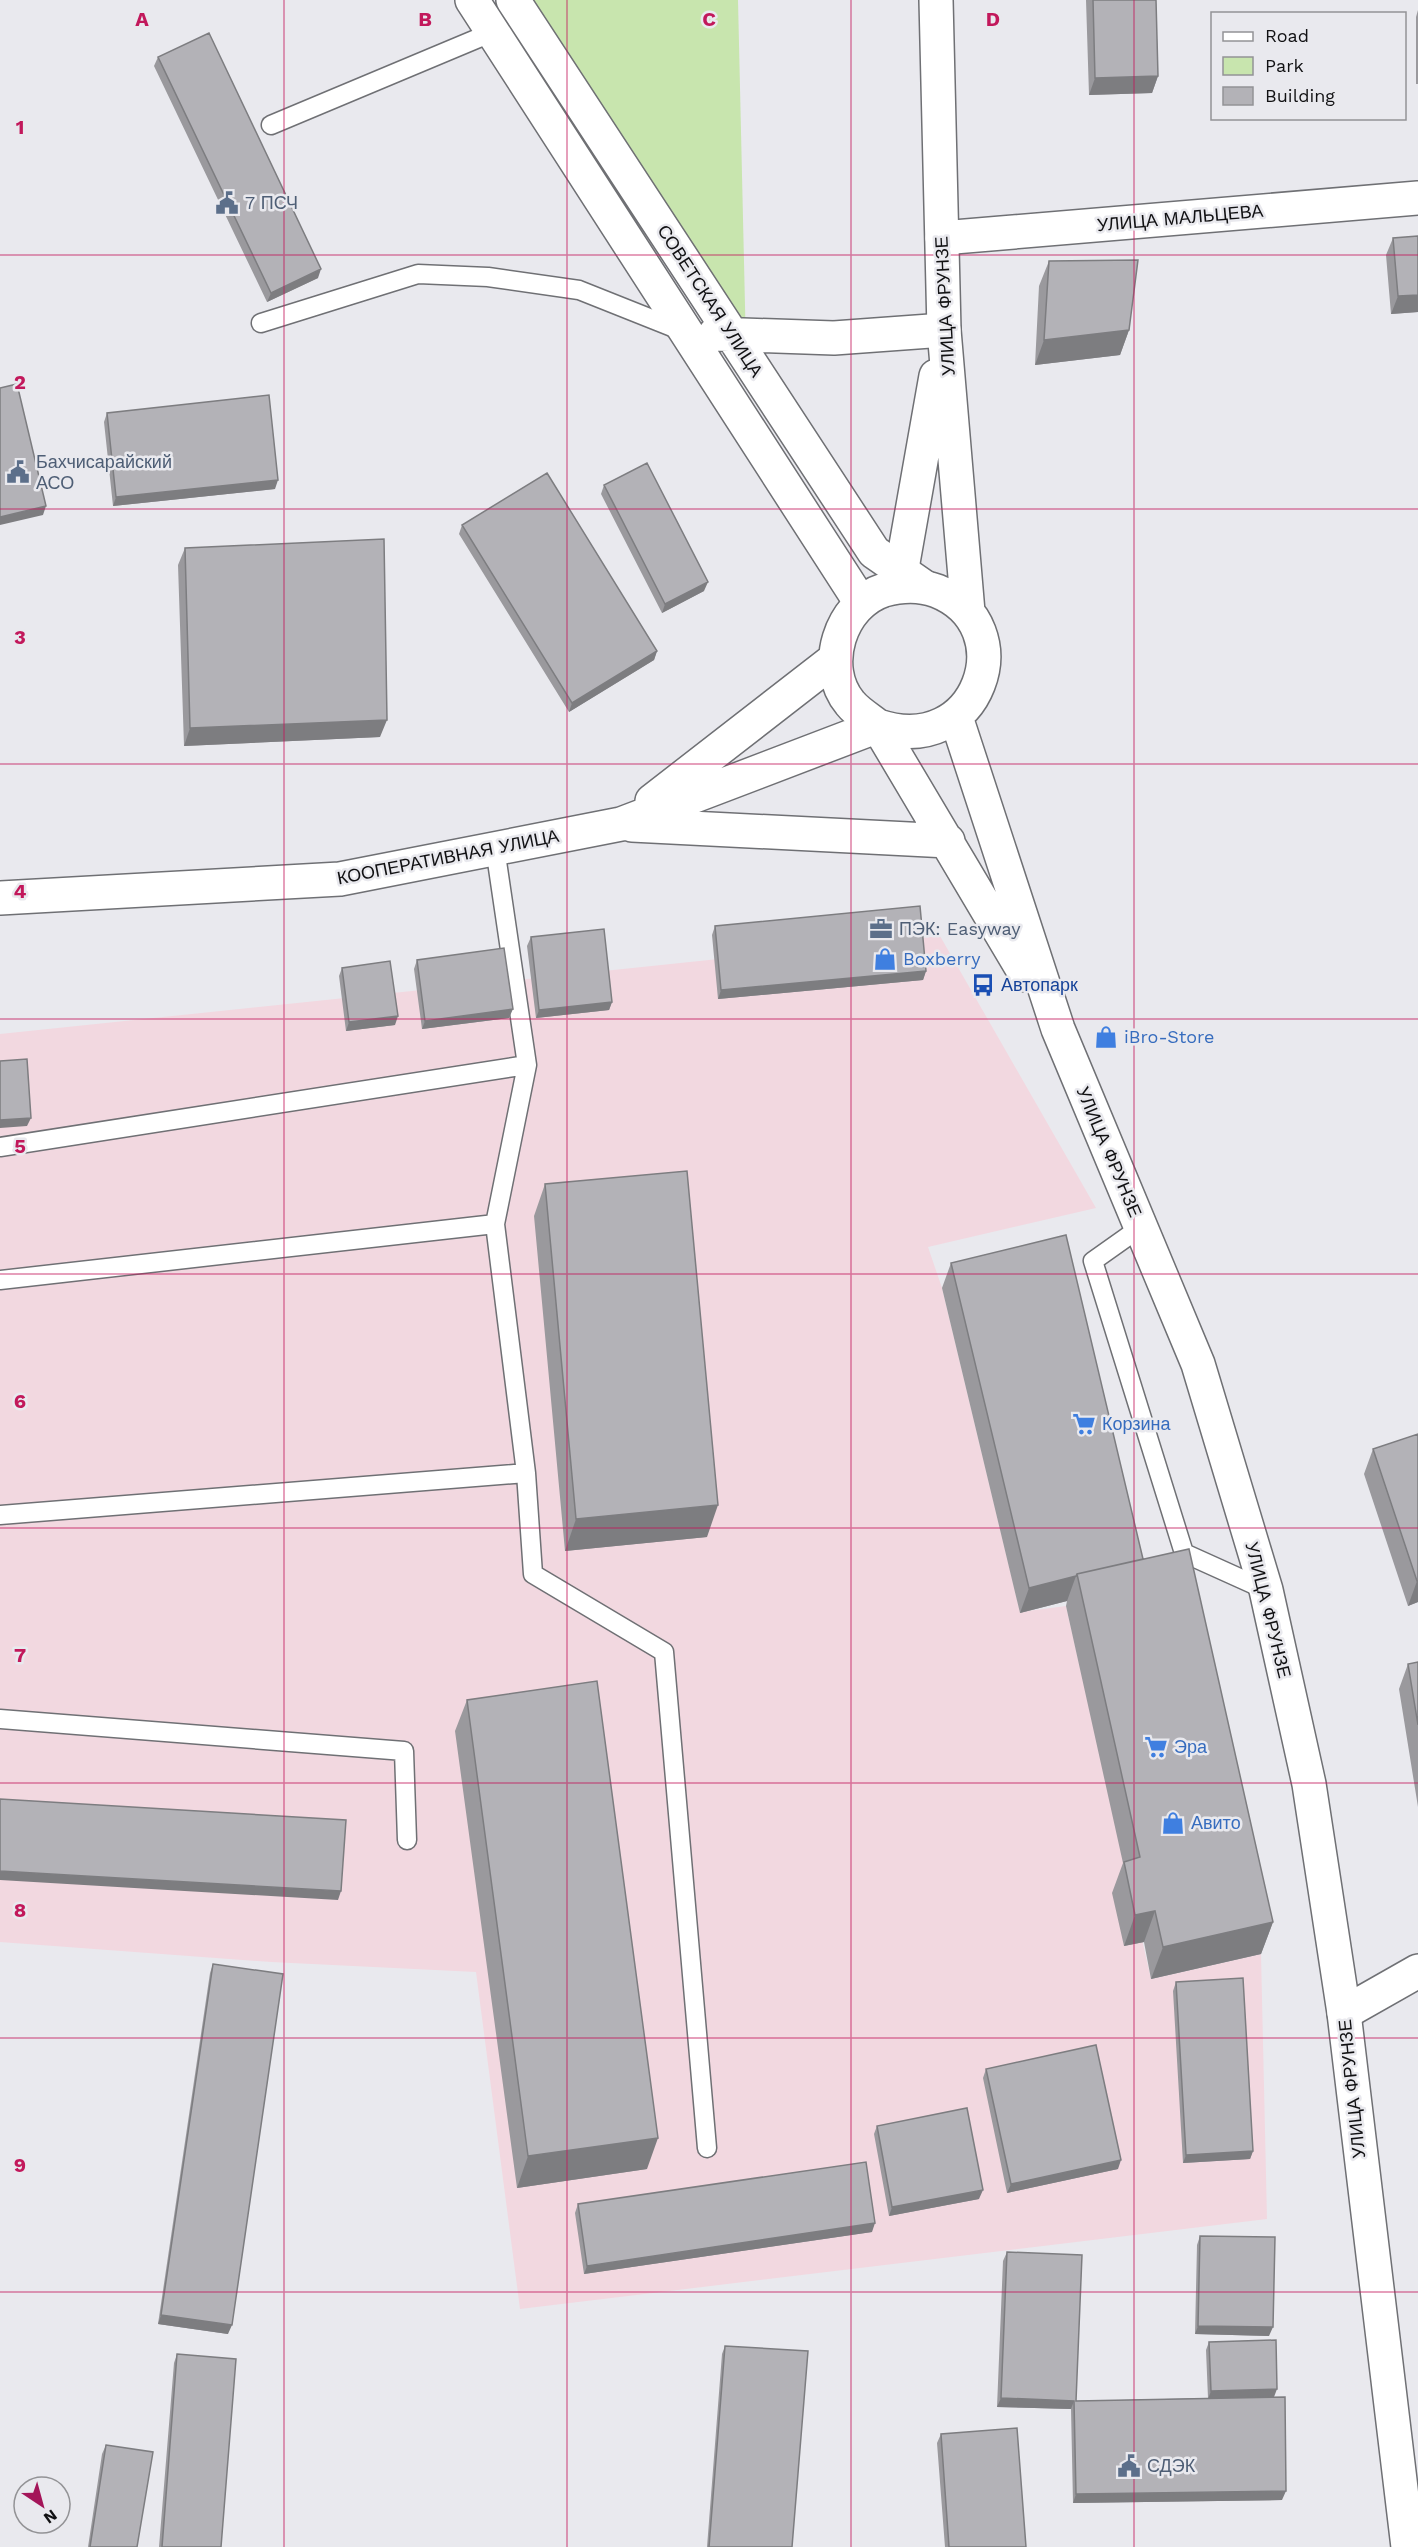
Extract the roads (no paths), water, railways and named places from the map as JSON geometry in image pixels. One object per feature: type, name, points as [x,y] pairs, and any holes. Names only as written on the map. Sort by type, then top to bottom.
[{"type":"main road","points":[[472,0],[861,603]]},
{"type":"main road","name":"СОВЕТСКАЯ УЛИЦА","points":[[513,0],[874,552],[912,586]]},
{"type":"main road","name":"УЛИЦА ФРУНЗЕ","points":[[936,0],[944,330],[968,612]]},
{"type":"main road","name":"УЛИЦА МАЛЬЦЕВА","points":[[942,238],[1418,198]]},
{"type":"main road","points":[[687,333],[834,338],[944,330],[912,586]]},
{"type":"main road","points":[[912,586],[948,596],[968,612],[979,632],[984,655],[981,678],[972,700],[956,717],[939,728],[919,733],[898,733],[878,726],[850,704],[839,683],[835,659],[838,638],[847,620],[861,603],[879,592],[912,586]]},
{"type":"main road","points":[[621,824],[835,659]]},
{"type":"main road","name":"УЛИЦА ФРУНЗЕ","points":[[956,717],[1058,1029],[1198,1364],[1266,1590],[1309,1784],[1344,2013],[1408,2547]]},
{"type":"main road","points":[[878,726],[1058,1029]]},
{"type":"main road","name":"КООПЕРАТИВНАЯ УЛИЦА","points":[[0,898],[340,879],[621,824],[878,726]]},
{"type":"main road","points":[[621,824],[948,842]]},
{"type":"main road","points":[[1344,2013],[1418,1971]]},
{"type":"lane","points":[[272,125],[493,33]]},
{"type":"lane","points":[[261,323],[418,274],[489,276],[579,290],[687,333]]},
{"type":"lane","points":[[495,848],[527,1065],[495,1224],[526,1473],[533,1574],[664,1652],[707,2148]]},
{"type":"lane","points":[[0,1148],[527,1065]]},
{"type":"lane","points":[[0,1280],[495,1224]]},
{"type":"lane","points":[[1141,1227],[1093,1261],[1184,1553],[1266,1590]]},
{"type":"lane","points":[[0,1515],[526,1473]]},
{"type":"lane","points":[[0,1719],[404,1751],[407,1840]]},
{"type":"place","name":"7 ПСЧ","points":[[227,203]]},
{"type":"place","name":"Бахчисарайский АСО","points":[[18,472]]},
{"type":"place","name":"ПЭК: Easyway","points":[[881,929]]},
{"type":"place","name":"Boxberry","points":[[885,959]]},
{"type":"place","name":"Автопарк","points":[[983,985]]},
{"type":"place","name":"iBro-Store","points":[[1106,1037]]},
{"type":"place","name":"Корзина","points":[[1084,1424]]},
{"type":"place","name":"Эра","points":[[1156,1747]]},
{"type":"place","name":"Авито","points":[[1173,1823]]},
{"type":"place","name":"СДЭК","points":[[1129,2466]]}]
